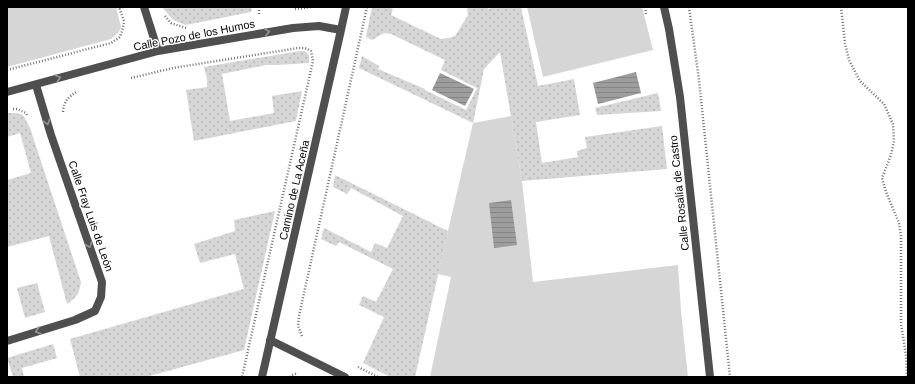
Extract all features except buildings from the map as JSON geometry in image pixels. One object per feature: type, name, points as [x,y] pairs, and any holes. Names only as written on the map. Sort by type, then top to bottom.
[{"type":"street","points":[[144,7],[158,51]]},
{"type":"street","name":"Camino de La Aceña","points":[[262,377],[346,7]]},
{"type":"street","name":"Calle Rosalía de Castro","points":[[664,7],[680,97],[710,377]]},
{"type":"street","name":"Calle Pozo de los Humos","points":[[7,92],[158,51],[293,28],[319,26],[341,30]]},
{"type":"street","name":"Calle Fray Luis de León","points":[[7,341],[87,316],[96,311],[101,297],[102,282],[51,135],[36,85]]},
{"type":"street","points":[[270,340],[345,377]]},
{"type":"path","points":[[7,70],[111,43],[120,37],[123,28],[124,22],[119,8],[123,7]]},
{"type":"path","points":[[259,7],[259,15],[266,14]]},
{"type":"path","points":[[289,10],[312,7]]},
{"type":"path","points":[[304,338],[300,334],[298,326],[299,316],[367,7]]},
{"type":"path","points":[[689,7],[699,80],[730,377]]},
{"type":"path","points":[[840,7],[849,60],[860,81],[884,104],[893,124],[894,142],[891,155],[882,178],[886,192],[899,223],[901,236],[902,324],[907,377]]},
{"type":"path","points":[[164,14],[171,23],[192,28]]},
{"type":"path","points":[[124,79],[173,68],[298,48],[305,48],[311,51],[312,61],[242,377]]},
{"type":"path","points":[[62,116],[64,105],[69,97],[78,91],[84,90]]},
{"type":"path","points":[[7,109],[17,109],[26,113],[28,119]]},
{"type":"path","points":[[358,367],[378,377]]},
{"type":"shaded area","points":[[7,7],[116,7],[121,27],[119,32],[111,39],[7,67]]},
{"type":"shaded area","points":[[162,7],[252,7],[251,12],[186,25],[173,20]]},
{"type":"shaded area","points":[[372,7],[389,7],[393,9],[391,15],[441,39],[455,36],[468,15],[467,7],[487,7],[488,9],[495,7],[521,7],[538,86],[574,79],[580,115],[536,122],[542,163],[578,157],[577,151],[587,148],[585,137],[662,126],[667,169],[522,181],[500,52],[484,69],[473,123],[359,68],[362,56],[379,66],[378,69],[425,89],[466,110],[477,88],[441,70],[445,60],[391,34],[384,33],[372,40],[366,37]]},
{"type":"shaded area","points":[[527,7],[642,7],[653,50],[543,77]]},
{"type":"shaded area","points":[[305,51],[309,55],[309,63],[266,65],[222,74],[230,121],[274,113],[272,96],[302,91],[296,121],[194,141],[186,90],[207,87],[204,67]]},
{"type":"shaded area","points":[[636,72],[641,93],[598,104],[593,83]]},
{"type":"shaded area","points":[[440,73],[474,89],[465,106],[432,90]]},
{"type":"shaded area","points":[[658,93],[661,111],[597,115],[595,108]]},
{"type":"shaded area","points":[[7,113],[23,115],[30,128],[81,282],[77,295],[67,304],[49,236],[7,247],[7,180],[31,173],[20,133],[7,137]]},
{"type":"shaded area","points":[[511,116],[522,181],[533,282],[678,265],[688,377],[430,377],[451,277],[438,274],[473,123]]},
{"type":"shaded area","points":[[335,175],[448,231],[415,377],[390,377],[363,363],[384,317],[359,305],[363,296],[376,302],[393,269],[339,242],[336,246],[321,239],[324,228],[371,252],[375,243],[387,248],[403,216],[351,188],[347,194],[333,187]]},
{"type":"shaded area","points":[[511,200],[517,245],[494,248],[489,203]]},
{"type":"shaded area","points":[[275,211],[244,350],[146,377],[80,377],[70,339],[244,289],[235,254],[200,263],[194,244],[235,231],[234,220]]},
{"type":"shaded area","points":[[37,283],[45,312],[25,318],[17,288]]},
{"type":"shaded area","points":[[53,344],[57,358],[22,368],[24,377],[13,377],[7,358]]}]
